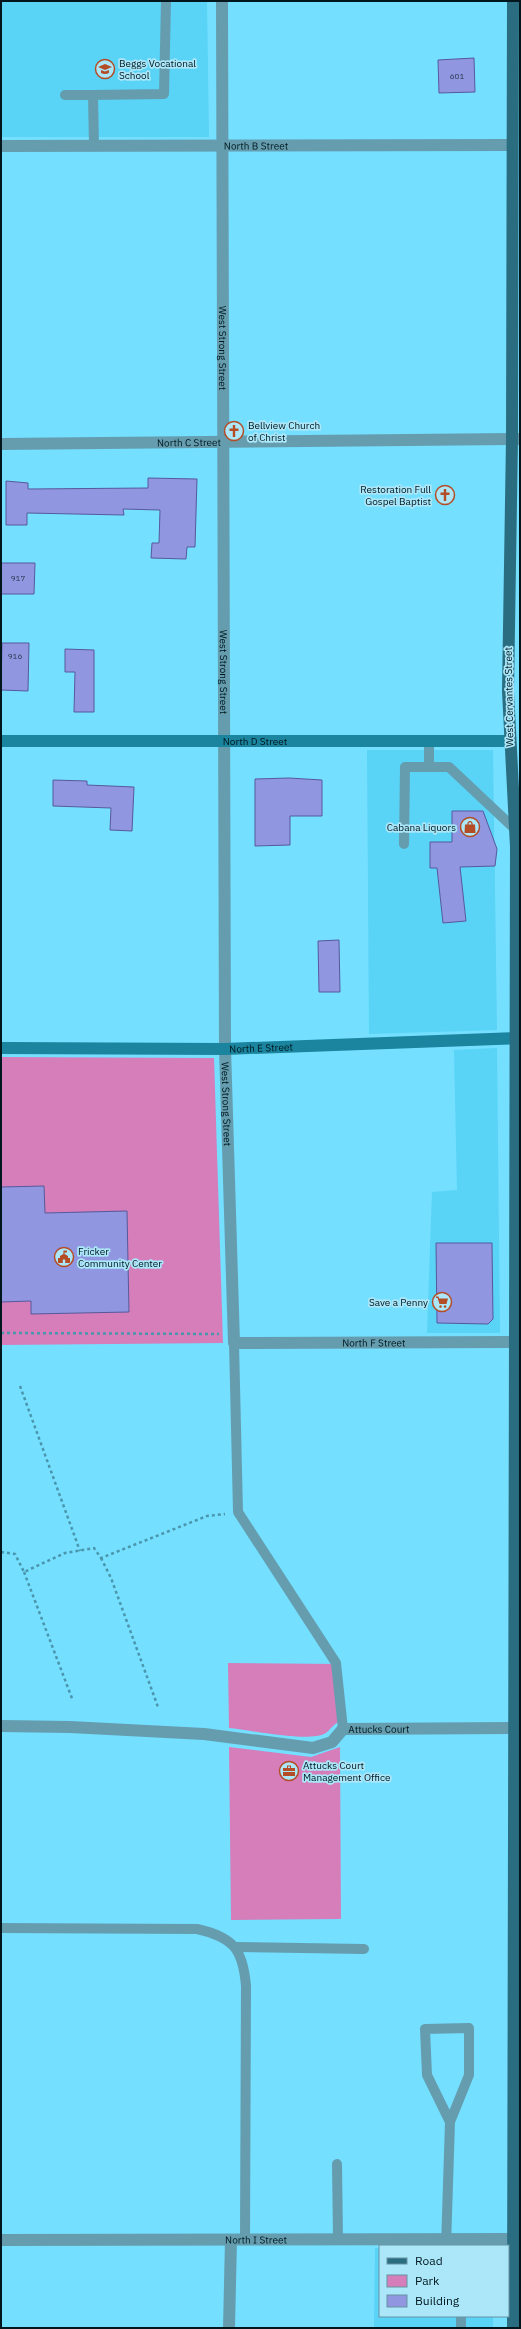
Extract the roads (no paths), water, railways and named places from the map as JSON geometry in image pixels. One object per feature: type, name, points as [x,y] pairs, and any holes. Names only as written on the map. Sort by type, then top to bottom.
[{"type":"main road","name":"West Cervantes Street","points":[[513,1],[512,145],[516,439],[509,562],[510,741],[515,829],[518,1038],[514,1491],[517,1730],[512,2239],[513,2328]]},
{"type":"main road","points":[[514,1491],[520,1506]]},
{"type":"street","name":"West Strong Street","points":[[222,1],[222,443],[225,1048],[234,1339]]},
{"type":"street","name":"North B Street","points":[[1,146],[512,145]]},
{"type":"street","name":"North C Street","points":[[1,444],[516,439]]},
{"type":"street","name":"North D Street","points":[[1,741],[510,741]]},
{"type":"street","name":"North E Street","points":[[1,1048],[225,1048],[518,1038]]},
{"type":"street","name":"North F Street","points":[[234,1339],[515,1342]]},
{"type":"street","name":"Attucks Court","points":[[1,1726],[70,1727],[204,1734],[313,1748],[332,1742],[343,1729],[517,1730]]},
{"type":"street","name":"North I Street","points":[[1,2240],[338,2239],[446,2242],[512,2239]]},
{"type":"street","points":[[229,2328],[231,2240]]},
{"type":"lane","points":[[65,95],[164,94],[166,1]]},
{"type":"lane","points":[[93,95],[94,146]]},
{"type":"lane","points":[[429,741],[429,767]]},
{"type":"lane","points":[[404,844],[405,766],[449,767],[515,829]]},
{"type":"lane","points":[[234,1339],[238,1512],[336,1663],[343,1729]]},
{"type":"lane","points":[[1,1928],[197,1929],[213,1932],[237,1947],[364,1949]]},
{"type":"lane","points":[[237,1947],[244,1968],[246,1986],[245,2240]]},
{"type":"lane","points":[[446,2242],[450,2122],[469,2075],[469,2028],[425,2029],[427,2075],[450,2122]]},
{"type":"lane","points":[[337,2164],[338,2239]]},
{"type":"lane","points":[[461,2317],[461,2328]]},
{"type":"place","name":"Beggs Vocational School","points":[[105,69]]},
{"type":"place","name":"Bellview Church of Christ","points":[[234,431]]},
{"type":"place","name":"Restoration Full Gospel Baptist","points":[[445,495]]},
{"type":"place","name":"Cabana Liquors","points":[[470,827]]},
{"type":"place","name":"Fricker Community Center","points":[[64,1257]]},
{"type":"place","name":"Save a Penny","points":[[442,1302]]},
{"type":"place","name":"Attucks Court Management Office","points":[[289,1771]]}]
